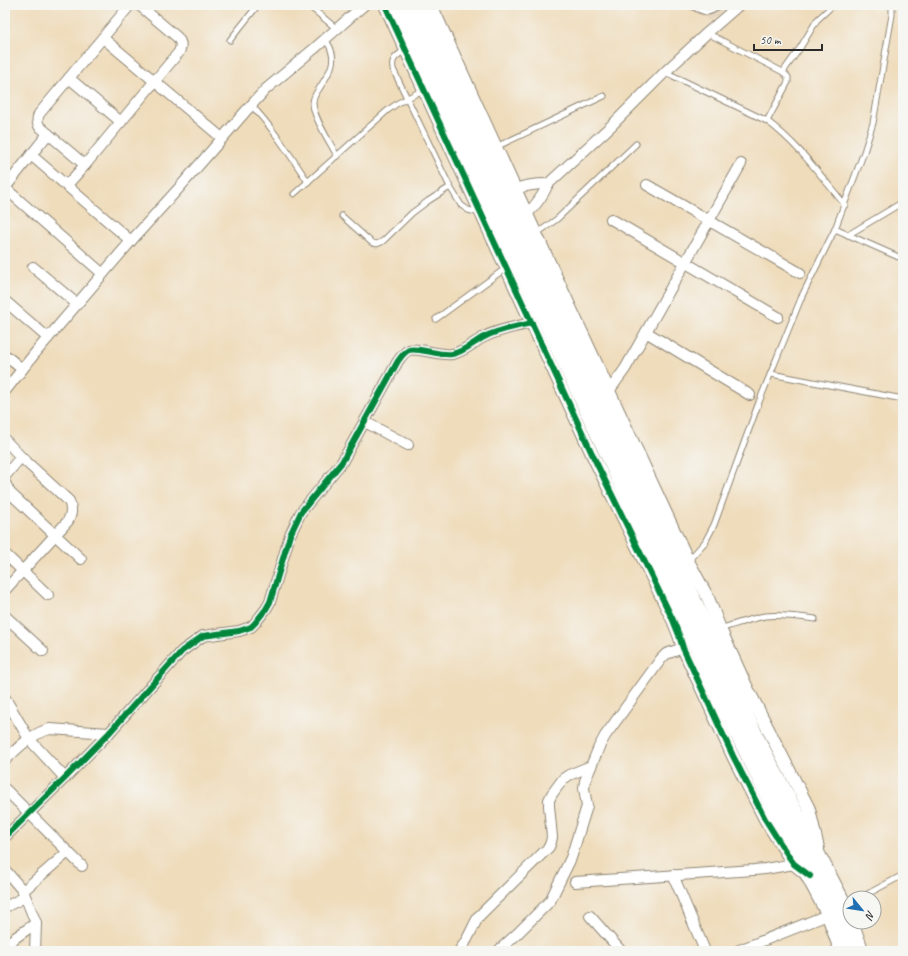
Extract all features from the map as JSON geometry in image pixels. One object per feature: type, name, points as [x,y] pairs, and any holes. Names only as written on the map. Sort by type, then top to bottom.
[{"type":"highway","points":[[399,5],[688,614],[757,741],[816,871],[841,908],[860,951]]},
{"type":"highway","points":[[417,5],[491,168],[688,614]]},
{"type":"highway","points":[[841,908],[844,951]]},
{"type":"street","points":[[85,166],[39,126],[37,119],[39,114],[130,5]]},
{"type":"street","points":[[67,185],[85,166],[182,47],[181,42],[176,37],[139,5]]},
{"type":"street","points":[[5,391],[131,240],[179,188],[251,105],[266,89],[364,5]]},
{"type":"street","points":[[385,5],[594,458],[688,614],[720,629],[746,686],[809,809],[816,871],[794,864],[765,869],[575,882]]},
{"type":"street","points":[[431,5],[688,561],[700,583],[688,614],[683,648],[733,756],[765,818],[788,857],[794,864]]},
{"type":"street","points":[[527,214],[544,194],[548,184],[611,126],[665,72],[739,5]]},
{"type":"street","points":[[103,38],[222,138]]},
{"type":"street","points":[[69,78],[121,122]]},
{"type":"street","points":[[48,134],[5,188],[103,274]]},
{"type":"street","points":[[31,154],[131,240]]},
{"type":"street","points":[[609,391],[625,369],[741,164]]},
{"type":"street","points":[[515,189],[526,185],[548,184]]},
{"type":"street","points":[[647,186],[800,274]]},
{"type":"street","points":[[611,219],[778,317]]},
{"type":"street","points":[[33,267],[77,304]]},
{"type":"street","points":[[5,301],[48,338]]},
{"type":"street","points":[[5,838],[109,733],[182,651],[203,636],[251,627],[255,623],[270,602],[290,535],[301,512],[342,462],[403,354],[408,350],[414,349],[454,354],[485,336],[532,322]]},
{"type":"street","points":[[646,332],[750,395]]},
{"type":"street","points":[[5,355],[22,369]]},
{"type":"street","points":[[365,422],[408,445]]},
{"type":"street","points":[[5,440],[69,500],[72,507],[68,521],[5,590]]},
{"type":"street","points":[[5,476],[22,457]]},
{"type":"street","points":[[5,483],[10,493],[81,560]]},
{"type":"street","points":[[5,554],[48,595]]},
{"type":"street","points":[[5,616],[43,651]]},
{"type":"street","points":[[498,951],[550,901],[571,858],[587,806],[584,788],[585,781],[605,736],[656,665],[666,654],[683,648]]},
{"type":"street","points":[[5,698],[28,739],[65,778]]},
{"type":"street","points":[[6,756],[28,739],[50,729],[109,733]]},
{"type":"street","points":[[459,951],[479,916],[549,847],[552,837],[549,800],[552,794],[563,779],[591,766]]},
{"type":"street","points":[[5,789],[82,866]]},
{"type":"street","points":[[5,907],[24,894],[68,852]]},
{"type":"street","points":[[5,870],[24,894],[36,923],[35,951]]},
{"type":"street","points":[[673,875],[705,951]]},
{"type":"street","points":[[737,951],[841,908]]},
{"type":"street","points":[[590,916],[621,951]]},
{"type":"street","points":[[5,945],[36,923]]},
{"type":"lane","points":[[230,40],[258,5]]},
{"type":"lane","points":[[308,5],[337,29]]},
{"type":"lane","points":[[690,5],[705,12],[710,12],[719,5]]},
{"type":"lane","points":[[783,72],[817,20],[833,5]]},
{"type":"lane","points":[[688,561],[705,542],[714,525],[759,402],[802,296],[835,230],[845,205],[873,123],[892,15],[892,5]]},
{"type":"lane","points":[[707,33],[783,72],[788,77],[788,82],[767,121]]},
{"type":"lane","points":[[325,39],[332,50],[332,64],[313,100],[316,115],[337,156]]},
{"type":"lane","points":[[406,49],[395,58],[392,63],[393,69],[450,187],[461,205],[468,210],[482,214]]},
{"type":"lane","points":[[665,72],[767,121],[799,149],[845,205]]},
{"type":"lane","points":[[294,194],[388,110],[424,89]]},
{"type":"lane","points":[[496,147],[604,96]]},
{"type":"lane","points":[[251,105],[275,132],[308,182]]},
{"type":"lane","points":[[536,234],[557,219],[636,144]]},
{"type":"lane","points":[[342,216],[371,242],[374,244],[379,244],[412,213],[450,187]]},
{"type":"lane","points":[[848,235],[903,202]]},
{"type":"lane","points":[[835,230],[903,259]]},
{"type":"lane","points":[[436,319],[507,268]]},
{"type":"lane","points":[[771,374],[903,399]]},
{"type":"lane","points":[[720,629],[766,616],[783,615],[815,619]]},
{"type":"lane","points":[[875,890],[903,875]]},
{"type":"shaded area","points":[[684,5],[731,5],[713,21]]},
{"type":"cycle path","points":[[385,5],[594,458],[673,620],[683,648],[733,756],[765,819],[789,857],[794,864],[810,876]]},
{"type":"cycle path","points":[[5,837],[109,733],[182,651],[203,636],[239,631],[251,627],[255,623],[270,602],[290,535],[301,512],[342,462],[398,361],[404,353],[413,349],[441,354],[452,354],[465,349],[480,339],[495,332],[532,323]]}]
